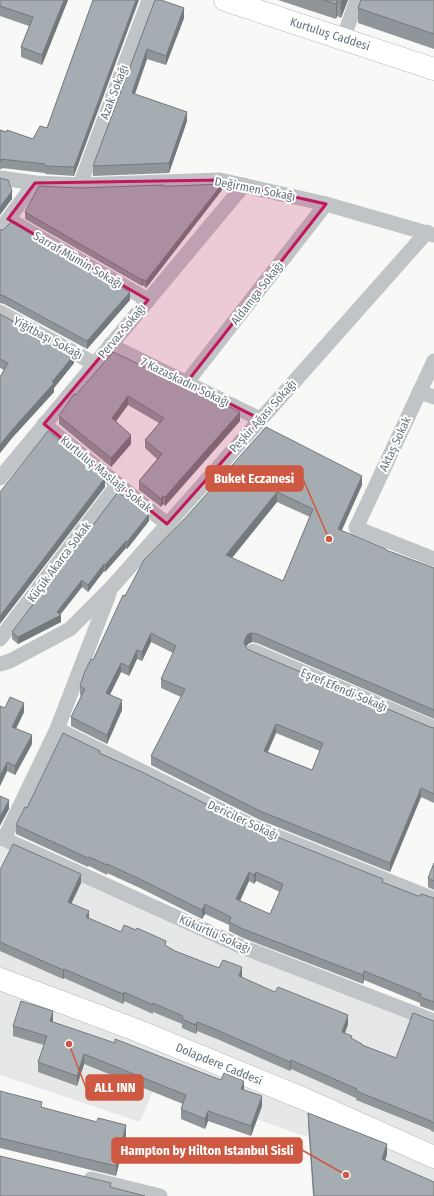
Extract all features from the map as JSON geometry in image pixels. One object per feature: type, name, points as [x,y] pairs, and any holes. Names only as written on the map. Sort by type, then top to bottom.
[{"type":"main road","name":"Kurtuluş Caddesi","points":[[225,0],[251,4],[343,39],[434,69]]},
{"type":"main road","name":"Dolapdere Caddesi","points":[[0,979],[136,1030],[295,1095],[434,1158]]},
{"type":"street","name":"Azak Sokağı","points":[[80,184],[149,0]]},
{"type":"street","points":[[343,39],[357,0]]},
{"type":"street","name":"Değirmen Sokağı","points":[[0,178],[35,183],[80,184],[220,180],[326,204],[430,234]]},
{"type":"street","points":[[4,225],[35,183]]},
{"type":"street","name":"Pervaz Sokağı","points":[[0,478],[244,185]]},
{"type":"street","name":"Aldamga Sokağı","points":[[187,382],[326,204]]},
{"type":"street","name":"Sarraf Mümin Sokağı","points":[[4,225],[148,300]]},
{"type":"street","name":"Peşkir Ağası Sokağı","points":[[0,664],[10,661],[70,629],[111,588],[260,418],[430,234]]},
{"type":"street","name":"Yiğitbaşı Sokağı","points":[[0,312],[95,364]]},
{"type":"street","name":"7 Kazaskadın Sokağı","points":[[110,345],[260,418]]},
{"type":"street","name":"Aktaş Sokak","points":[[434,361],[356,528],[434,559]]},
{"type":"street","points":[[419,392],[434,397]]},
{"type":"street","name":"Kurtuluş Maslağı Sokak","points":[[44,424],[167,524]]},
{"type":"street","name":"Küçük Akarca Sokak","points":[[0,639],[118,484]]},
{"type":"street","points":[[2,838],[57,729],[111,588]]},
{"type":"street","name":"Eşref Efendi Sokağı","points":[[253,652],[434,728]]},
{"type":"street","name":"Dericiler Sokağı","points":[[57,729],[256,828],[434,899]]},
{"type":"street","name":"Kükürtlü Sokağı","points":[[2,838],[240,946],[434,1021]]},
{"type":"street","points":[[75,1175],[160,1196]]},
{"type":"highlighted area","points":[[220,180],[326,204],[187,382],[260,419],[167,524],[44,424],[148,300],[8,219],[35,183]]},
{"type":"shaded area","points":[[0,837],[434,1022],[434,1196],[310,1138],[156,1084],[140,1122],[0,1075]]},
{"type":"building","points":[[0,0],[64,0],[42,55],[21,47],[33,17],[0,6]]},
{"type":"building","points":[[93,0],[136,0],[74,167],[45,166],[45,164],[1,159],[2,161],[0,161],[0,130],[6,132],[7,130],[33,139],[40,126],[47,128]]},
{"type":"building","points":[[155,0],[161,0],[184,8],[166,56],[147,49],[132,93],[187,112],[169,163],[93,166]]},
{"type":"building","points":[[323,0],[342,0],[341,3],[337,1],[336,4]]},
{"type":"building","points":[[361,0],[434,0],[434,34],[358,8]]},
{"type":"building","points":[[0,178],[8,180],[12,191],[0,207]]},
{"type":"building","points":[[222,184],[146,281],[25,212],[39,186],[80,188]]},
{"type":"building","points":[[11,222],[130,292],[87,341],[0,295],[0,230],[3,230]]},
{"type":"building","points":[[0,314],[74,355],[52,382],[54,383],[0,445],[0,377],[8,363],[0,359]]},
{"type":"building","points":[[113,352],[240,412],[165,497],[163,496],[161,499],[139,481],[162,454],[145,440],[164,418],[128,396],[112,418],[131,435],[111,458],[59,416],[74,394],[76,395]]},
{"type":"building","points":[[266,427],[362,476],[338,529],[386,550],[434,568],[434,710],[257,634],[248,634],[244,643],[249,650],[434,728],[434,794],[421,788],[390,863],[260,811],[151,756],[185,689],[161,679],[176,646],[151,633],[142,652],[137,650],[129,667],[121,663],[106,693],[122,700],[107,735],[71,717],[85,689],[80,686],[85,671],[91,659],[93,660],[123,595],[125,596],[144,560],[187,516]],"holes":[[[277,492],[313,509],[283,581],[226,555]],[[276,724],[323,743],[312,770],[264,751]]]},
{"type":"building","points":[[48,431],[100,472],[99,474],[105,478],[0,616],[0,492]]},
{"type":"building","points":[[118,492],[123,496],[124,494],[149,514],[127,542],[126,541],[105,565],[104,564],[88,585],[82,580],[57,612],[61,615],[18,637],[12,632]]},
{"type":"building","points":[[10,697],[24,703],[12,727],[32,735],[15,766],[7,762],[0,777],[0,706],[5,708]]},
{"type":"building","points":[[63,733],[100,751],[99,753],[142,772],[252,827],[383,879],[382,882],[418,896],[421,894],[434,898],[434,1002],[420,997],[421,994],[364,971],[363,975],[243,929],[229,922],[231,917],[205,904],[202,910],[140,879],[107,864],[89,857],[88,858],[16,825],[25,807],[27,808]],"holes":[[[249,872],[254,875],[256,872],[283,884],[270,914],[236,899]]]},
{"type":"building","points":[[0,796],[9,800],[0,817]]},
{"type":"building","points":[[13,844],[81,874],[68,902],[89,911],[86,917],[121,932],[124,925],[136,930],[137,928],[166,941],[165,945],[175,951],[219,968],[223,960],[242,967],[239,976],[275,992],[278,987],[348,1015],[342,1032],[352,1036],[351,1038],[362,1045],[396,1058],[413,1013],[434,1021],[434,1123],[356,1091],[357,1089],[291,1060],[290,1062],[197,1022],[196,1025],[182,1019],[183,1016],[153,1003],[153,1005],[124,992],[123,994],[64,969],[63,970],[0,942],[0,870]]},
{"type":"building","points":[[434,863],[434,881],[428,878]]},
{"type":"building","points":[[21,1001],[53,1011],[50,1021],[115,1043],[115,1039],[221,1080],[224,1073],[244,1081],[241,1089],[262,1096],[251,1126],[208,1111],[205,1119],[181,1109],[186,1095],[84,1054],[77,1076],[38,1062],[47,1036],[13,1026]]},
{"type":"building","points":[[0,1091],[42,1102],[41,1107],[97,1122],[98,1118],[126,1125],[116,1166],[0,1138]]},
{"type":"building","points":[[308,1113],[387,1144],[382,1159],[434,1182],[434,1196],[314,1196]]},
{"type":"building","points":[[0,1156],[111,1183],[110,1187],[145,1196],[0,1196]]},
{"type":"place","name":"Buket Eczanesi","points":[[329,539]]},
{"type":"place","name":"ALL INN","points":[[69,1044]]},
{"type":"place","name":"Hampton by Hilton Istanbul Sisli","points":[[346,1175]]}]
